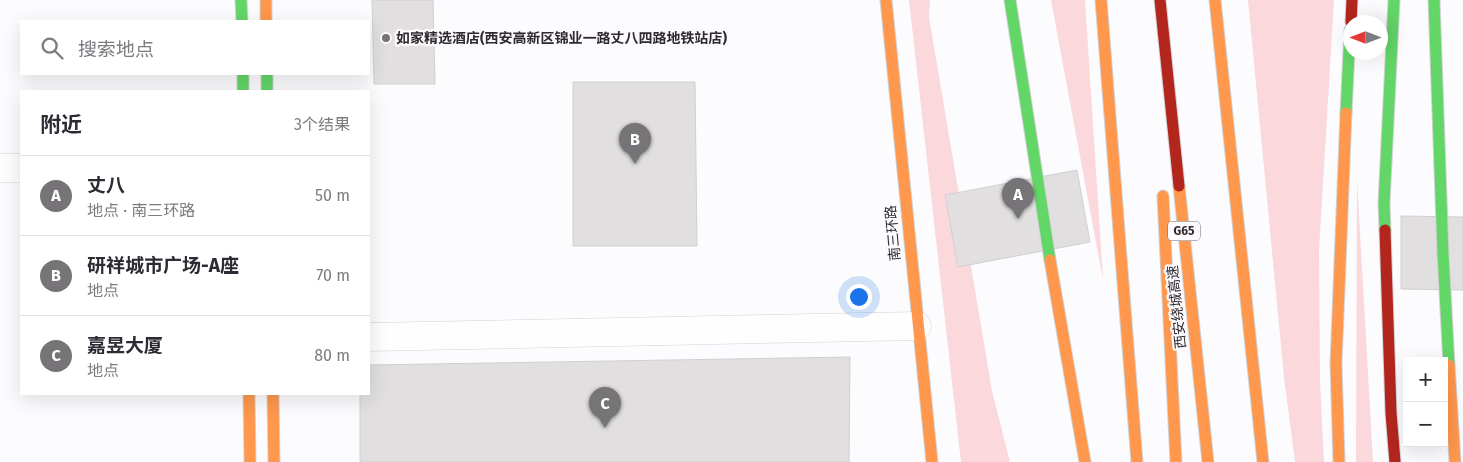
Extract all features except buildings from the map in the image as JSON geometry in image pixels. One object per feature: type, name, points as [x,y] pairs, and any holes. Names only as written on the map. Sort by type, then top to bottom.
[{"type":"main road","points":[[242,0],[242,20]]},
{"type":"main road","points":[[266,0],[266,20]]},
{"type":"main road","name":"南三环路","points":[[886,0],[932,462]]},
{"type":"main road","points":[[1010,0],[1040,196],[1085,462]]},
{"type":"main road","points":[[1101,0],[1136,462]]},
{"type":"main road","points":[[1153,0],[1158,88]]},
{"type":"main road","name":"西安绕城高速","points":[[1160,0],[1208,462]]},
{"type":"main road","points":[[1215,0],[1263,462]]},
{"type":"main road","points":[[1351,15],[1352,0]]},
{"type":"main road","points":[[1394,0],[1384,203],[1391,413],[1395,462]]},
{"type":"main road","points":[[1434,0],[1442,254],[1455,462]]},
{"type":"main road","points":[[1339,462],[1336,364],[1348,60]]},
{"type":"main road","points":[[243,75],[243,90]]},
{"type":"main road","points":[[267,75],[267,90]]},
{"type":"main road","points":[[1163,187],[1176,462]]},
{"type":"main road","points":[[249,395],[250,462]]},
{"type":"main road","points":[[273,395],[274,462]]},
{"type":"street","points":[[0,168],[20,168]]},
{"type":"street","points":[[370,337],[917,326]]},
{"type":"shaded area","points":[[909,0],[930,0],[929,17],[992,391],[1010,462],[961,462]]},
{"type":"shaded area","points":[[1051,0],[1085,0],[1103,280]]},
{"type":"shaded area","points":[[1248,0],[1334,0],[1319,249],[1320,382],[1324,462],[1295,462],[1284,377]]},
{"type":"shaded area","points":[[1357,180],[1373,462],[1356,462]]},
{"type":"traffic: fast","points":[[241,0],[242,20]]},
{"type":"traffic: fast","points":[[1010,0],[1050,260]]},
{"type":"traffic: fast","points":[[1385,230],[1384,203],[1394,0]]},
{"type":"traffic: fast","points":[[1434,0],[1449,365]]},
{"type":"traffic: fast","points":[[1346,113],[1349,60]]},
{"type":"traffic: fast","points":[[243,75],[243,90]]},
{"type":"traffic: fast","points":[[267,75],[267,90]]},
{"type":"traffic: slow","points":[[266,0],[266,20]]},
{"type":"traffic: slow","points":[[886,0],[932,462]]},
{"type":"traffic: slow","points":[[1101,0],[1137,462]]},
{"type":"traffic: slow","points":[[1215,0],[1263,462]]},
{"type":"traffic: slow","points":[[1339,462],[1336,364],[1346,113]]},
{"type":"traffic: slow","points":[[1179,186],[1208,462]]},
{"type":"traffic: slow","points":[[1163,196],[1176,462]]},
{"type":"traffic: slow","points":[[1050,260],[1085,462]]},
{"type":"traffic: slow","points":[[1449,365],[1455,462]]},
{"type":"traffic: slow","points":[[249,395],[250,462]]},
{"type":"traffic: slow","points":[[273,395],[274,462]]},
{"type":"traffic: jam","points":[[1160,0],[1179,186]]},
{"type":"traffic: jam","points":[[1351,15],[1352,0]]},
{"type":"traffic: jam","points":[[1385,230],[1391,413],[1395,462]]},
{"type":"place","name":"如家精选酒店(西安高新区锦业一路丈八四路地铁站店)","points":[[386,38]]},
{"type":"place","name":"研祥城市广场-A座","points":[[635,164]]},
{"type":"place","name":"丈八","points":[[1018,219]]},
{"type":"place","name":"嘉昱大厦","points":[[605,428]]}]
